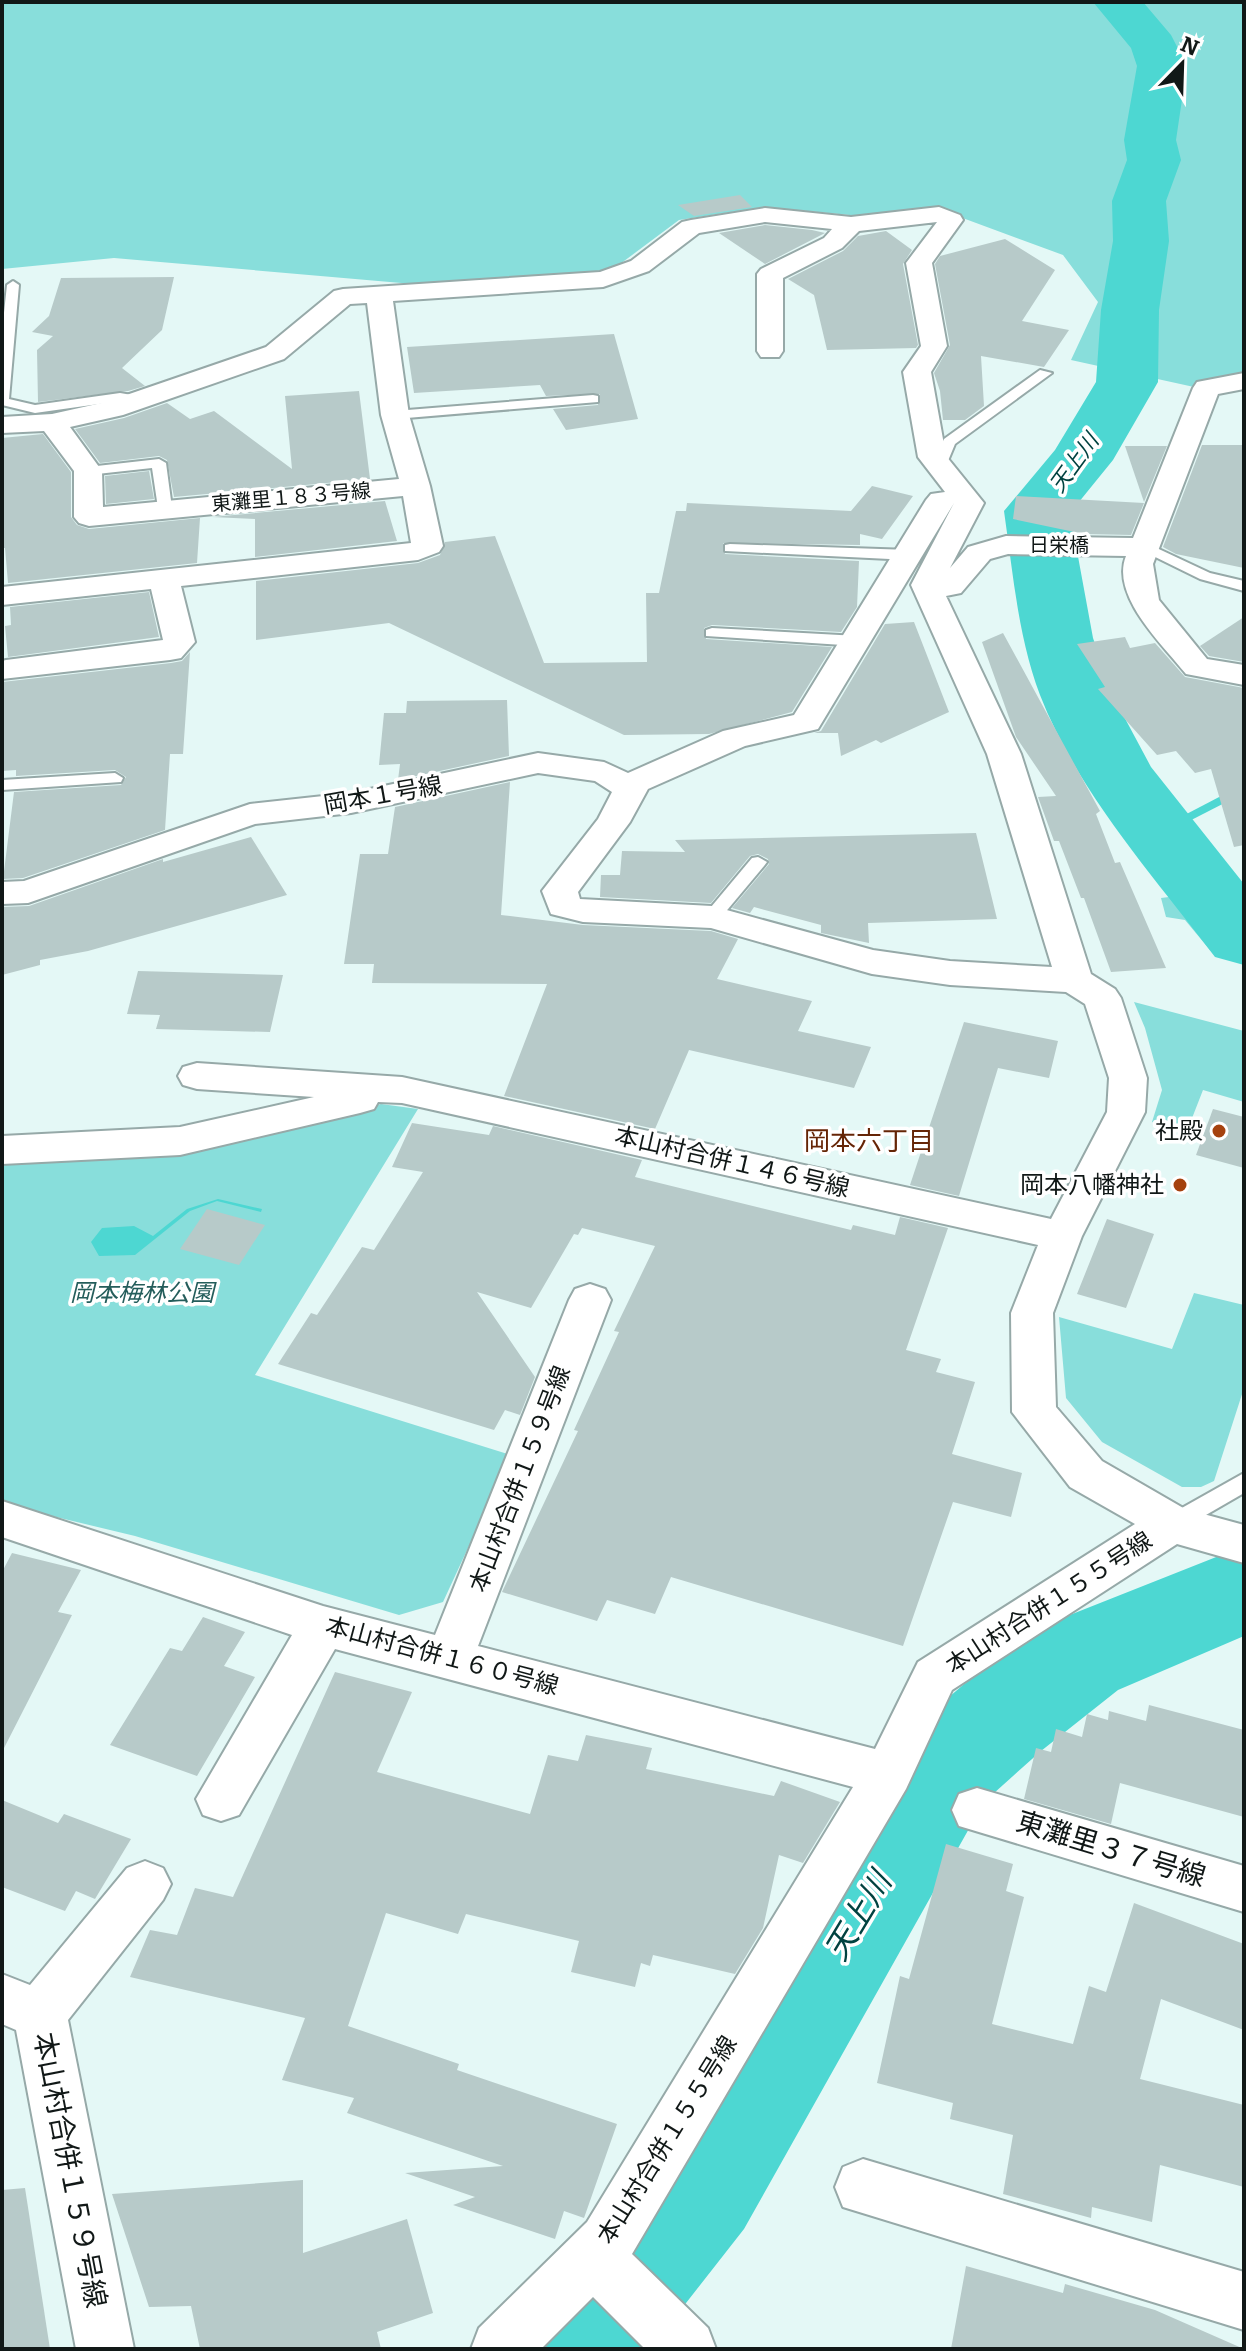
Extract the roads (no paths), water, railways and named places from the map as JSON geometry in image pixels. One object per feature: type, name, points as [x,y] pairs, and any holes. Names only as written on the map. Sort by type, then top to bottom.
[{"type":"street","points":[[2,425],[52,422],[139,400],[275,353],[343,297],[603,279],[640,266],[691,227],[765,215],[851,224],[939,214],[951,220],[919,263],[934,346],[917,372],[932,457],[969,503],[926,585],[1004,754],[1075,980],[950,973],[872,962],[712,917],[583,911],[564,906],[560,891],[613,822],[631,789],[626,786]]},
{"type":"street","points":[[770,351],[770,274],[833,243],[851,224]]},
{"type":"street","points":[[2,596],[428,546],[416,486],[395,415],[379,294]]},
{"type":"street","points":[[1244,381],[1207,388],[1138,564],[1144,601],[1197,667],[1244,675]]},
{"type":"street","points":[[52,422],[88,471]]},
{"type":"street","name":"東灘里１８３号線","points":[[88,471],[89,517],[416,486]]},
{"type":"street","points":[[626,786],[735,738],[806,722],[910,555],[946,473]]},
{"type":"street","name":"日栄橋","points":[[926,585],[950,587],[979,553],[1006,545],[1146,547]]},
{"type":"street","points":[[6,670],[170,651],[179,642],[164,578]]},
{"type":"street","name":"岡本１号線","points":[[2,893],[28,892],[250,814],[351,803],[538,763],[604,772],[626,786]]},
{"type":"street","name":"本山村合併１５５号線","points":[[500,2349],[598,2264],[607,2242],[888,1774],[935,1676],[1172,1524],[1086,1474],[1034,1412],[1032,1313],[1062,1236],[1126,1112],[1128,1078],[1102,998],[1075,980]]},
{"type":"street","name":"本山村合併１４６号線","points":[[197,1076],[402,1090],[1062,1236]]},
{"type":"street","points":[[2,1150],[180,1141],[402,1090]]},
{"type":"street","name":"本山村合併１５９号線","points":[[450,1658],[590,1300]]},
{"type":"street","name":"本山村合併１６０号線","points":[[2,1519],[323,1626],[888,1774]]},
{"type":"street","points":[[1172,1524],[1244,1544]]},
{"type":"street","points":[[221,1799],[323,1626]]},
{"type":"street","name":"東灘里３７号線","points":[[977,1810],[1244,1889]]},
{"type":"street","name":"本山村合併１５９号線","points":[[105,2349],[21,2007],[145,1884]]},
{"type":"street","points":[[863,2187],[1244,2301]]},
{"type":"street","points":[[598,2264],[672,2333]]},
{"type":"lane","points":[[13,285],[2,401],[35,409],[120,397],[139,400]]},
{"type":"lane","points":[[946,473],[949,442],[1045,373]]},
{"type":"lane","points":[[395,415],[593,399]]},
{"type":"lane","points":[[88,471],[159,463],[165,508]]},
{"type":"lane","points":[[1146,547],[1205,576],[1244,586]]},
{"type":"lane","points":[[730,548],[910,555]]},
{"type":"lane","points":[[712,633],[858,641]]},
{"type":"lane","points":[[2,785],[115,778]]},
{"type":"lane","points":[[712,917],[758,862]]},
{"type":"lane","points":[[1172,1524],[1244,1482]]},
{"type":"waterway","name":"天上川","points":[[1117,2],[1154,45],[1162,66],[1150,140],[1154,160],[1139,201],[1141,241],[1130,310],[1127,382],[1081,460],[1037,511],[1058,638],[1077,696],[1116,773],[1244,939]]},
{"type":"waterway","points":[[1160,831],[1244,788]]},
{"type":"waterway","name":"天上川","points":[[567,2349],[699,2185],[945,1768],[1002,1718],[1080,1658],[1244,1589]]},
{"type":"place","name":"社殿","points":[[1219,1131]]},
{"type":"place","name":"岡本八幡神社","points":[[1180,1185]]},
{"type":"district","name":"岡本六丁目","points":[[869,1141]]},
{"type":"park label","name":"岡本梅林公園","points":[[142,1293]]}]
